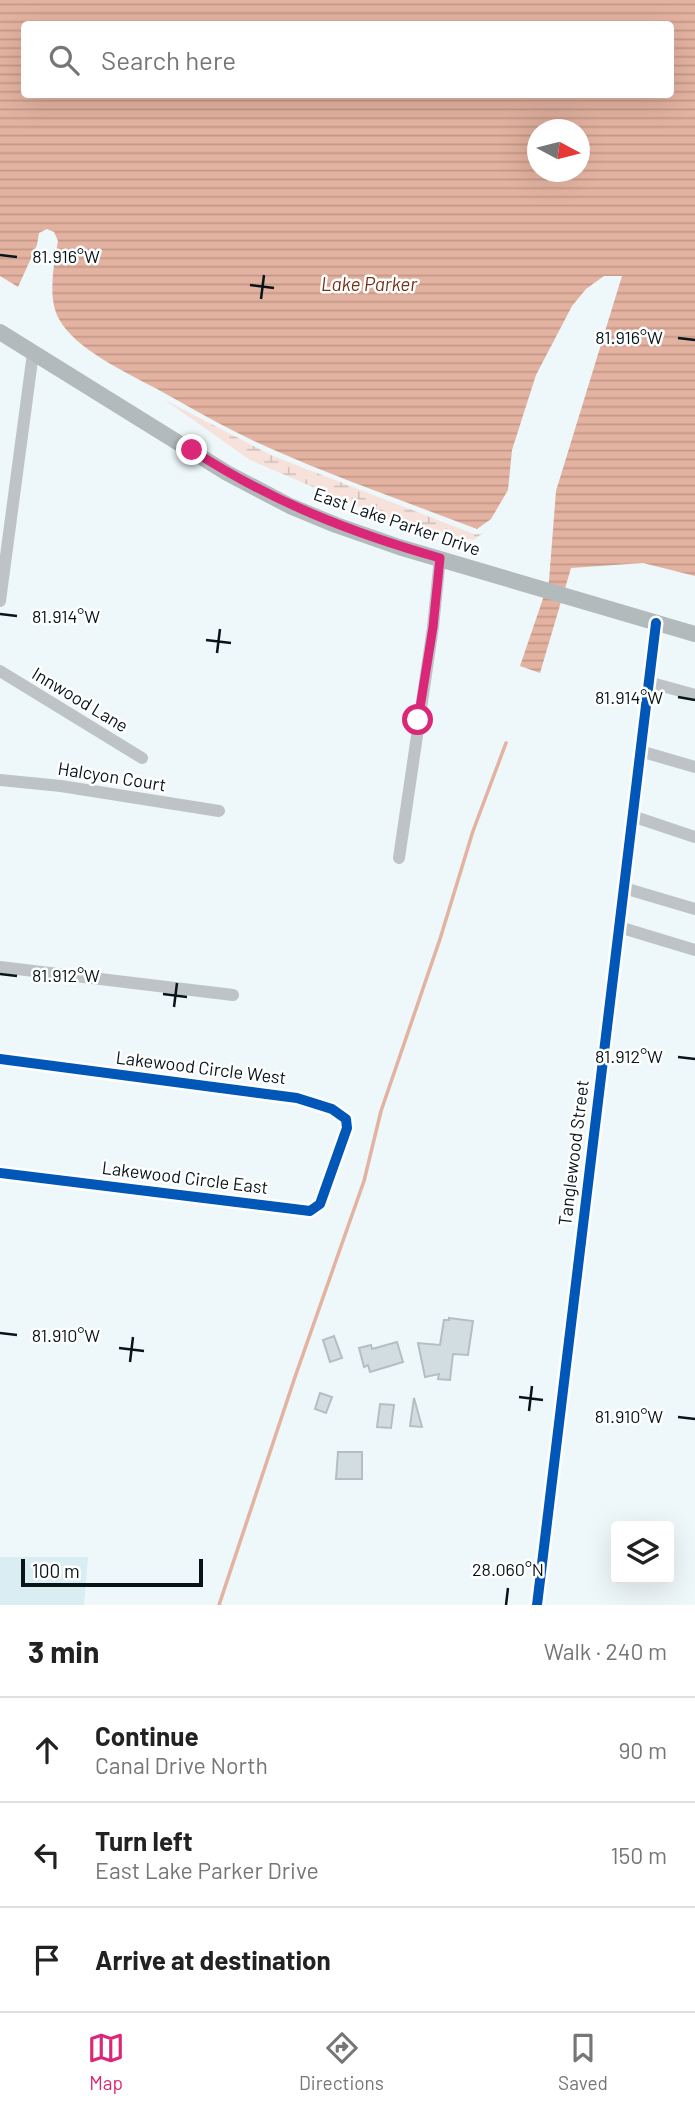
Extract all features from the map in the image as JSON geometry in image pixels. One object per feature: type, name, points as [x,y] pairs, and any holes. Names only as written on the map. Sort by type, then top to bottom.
[{"type":"street","name":"East Lake Parker Drive","points":[[0,332],[253,488],[346,529],[695,634]]},
{"type":"street","points":[[0,601],[33,353]]},
{"type":"street","points":[[399,858],[433,627],[440,558]]},
{"type":"street","name":"Tanglewood Street","points":[[537,1605],[656,622]]},
{"type":"street","name":"Innwood Lane","points":[[0,671],[142,758]]},
{"type":"street","points":[[648,682],[695,695]]},
{"type":"street","points":[[640,751],[695,767]]},
{"type":"street","name":"Halcyon Court","points":[[0,780],[61,786],[219,811]]},
{"type":"street","points":[[632,817],[695,837]]},
{"type":"street","points":[[624,888],[695,909]]},
{"type":"street","points":[[619,927],[695,950]]},
{"type":"street","points":[[0,967],[233,995]]},
{"type":"street","name":"Lakewood Circle West","points":[[0,1059],[314,1102],[342,1115],[347,1123],[334,1164]]},
{"type":"street","name":"Lakewood Circle East","points":[[0,1173],[310,1211],[320,1204],[334,1164]]},
{"type":"shaded area","points":[[0,1557],[88,1557],[84,1605],[0,1605]]},
{"type":"green space","points":[[165,400],[273,456],[474,534],[481,534],[491,526],[474,540],[404,526],[250,460]]},
{"type":"water","name":"Lake Parker","points":[[0,0],[695,0],[695,576],[643,563],[571,568],[540,673],[520,666],[549,581],[556,491],[622,276],[604,276],[586,289],[572,306],[536,375],[512,450],[508,490],[491,519],[477,529],[349,481],[259,443],[117,368],[89,350],[67,330],[55,311],[52,280],[58,241],[54,232],[47,229],[39,233],[37,245],[18,287],[0,276]]},
{"type":"building","points":[[449,1318],[473,1321],[468,1355],[453,1354],[450,1380],[438,1379],[439,1374],[425,1377],[418,1343],[440,1345],[444,1320]]},
{"type":"building","points":[[334,1336],[342,1358],[330,1362],[323,1340]]},
{"type":"building","points":[[397,1342],[403,1362],[370,1372],[368,1365],[364,1367],[359,1348],[371,1345],[372,1349]]},
{"type":"building","points":[[320,1393],[332,1397],[326,1413],[315,1409]]},
{"type":"building","points":[[414,1398],[422,1427],[410,1426]]},
{"type":"building","points":[[380,1404],[394,1405],[391,1428],[377,1427]]},
{"type":"building","points":[[338,1452],[362,1452],[362,1479],[336,1479]]},
{"type":"waterway","points":[[219,1605],[364,1181],[381,1111],[440,939],[473,831],[506,743]]},
{"type":"cycle path","points":[[537,1605],[656,623]]},
{"type":"cycle path","points":[[0,1059],[297,1098],[332,1109],[346,1119],[347,1128],[320,1204],[310,1211],[0,1173]]},
{"type":"route","points":[[192,450],[253,488],[290,506],[356,533],[440,558],[433,627],[418,720]]}]
